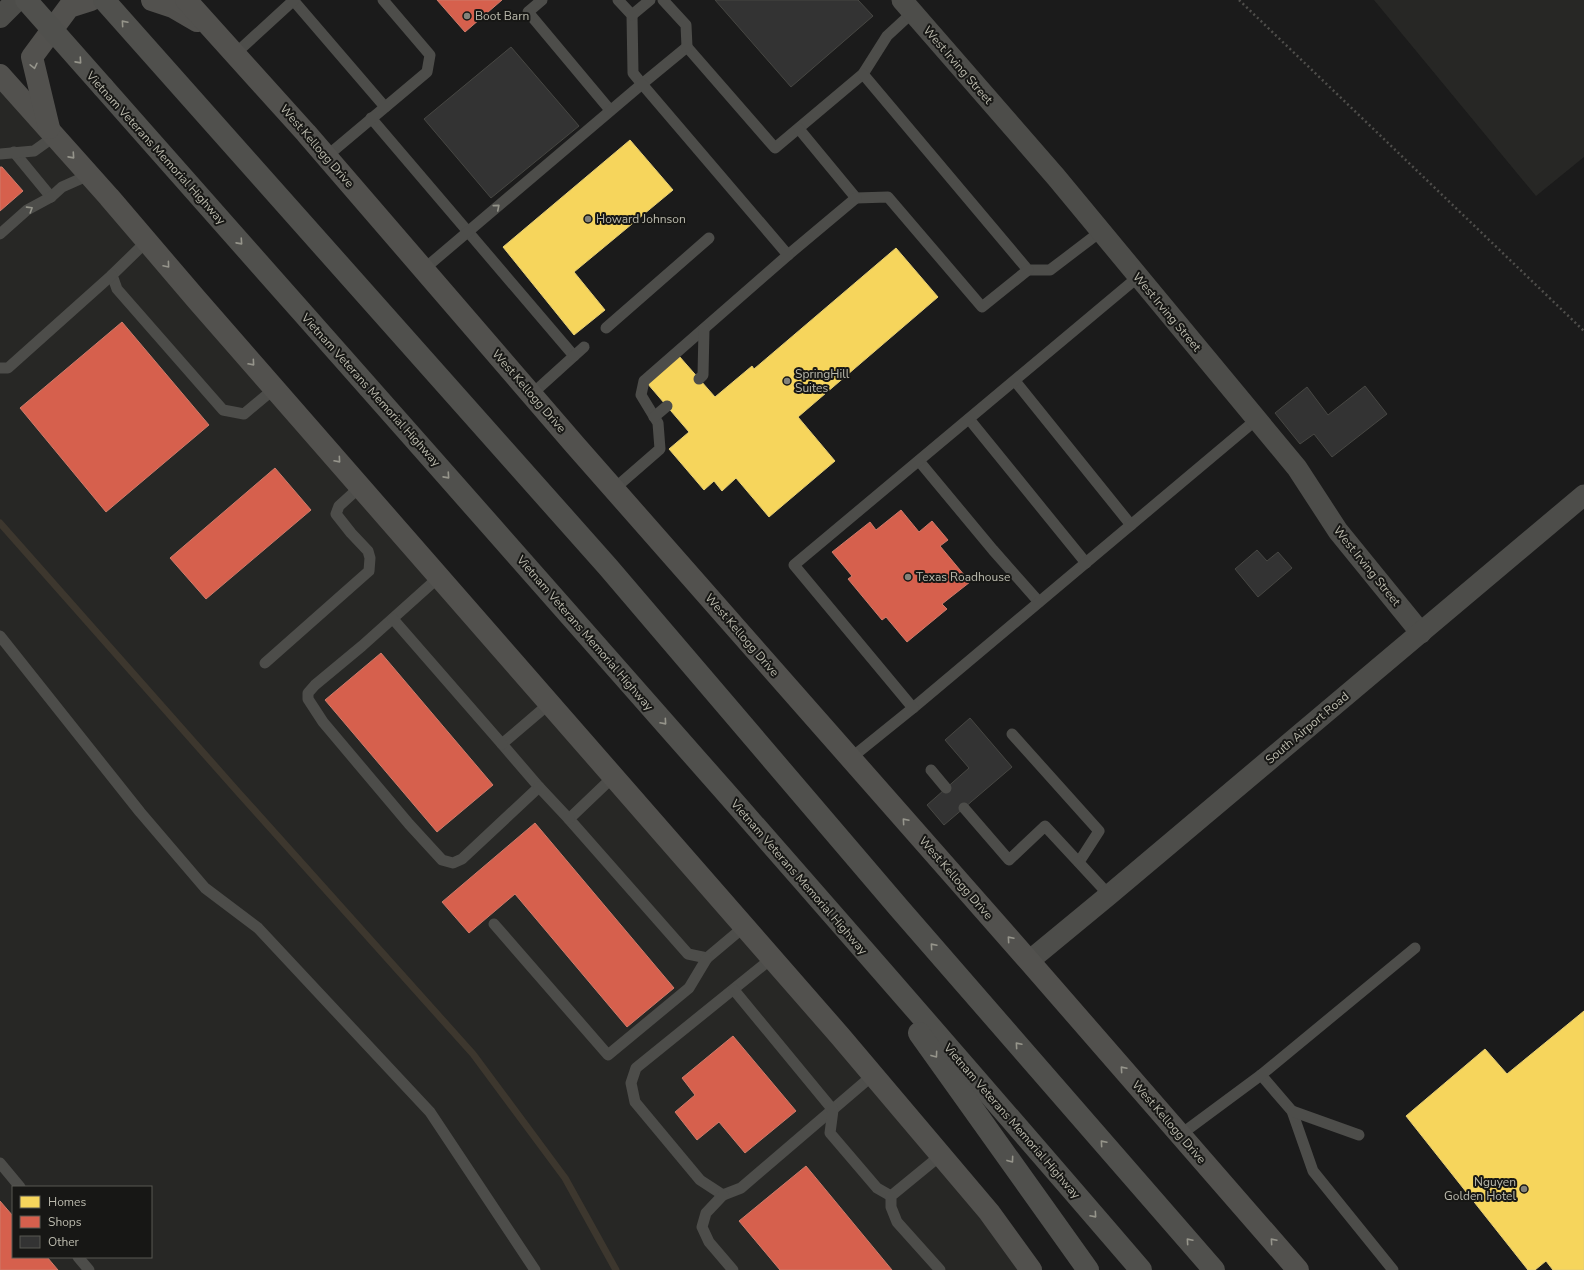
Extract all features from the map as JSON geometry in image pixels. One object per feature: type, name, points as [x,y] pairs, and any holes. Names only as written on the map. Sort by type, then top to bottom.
[{"type":"highway","name":"Vietnam Veterans Memorial Highway","points":[[26,0],[562,606],[1141,1270]]},
{"type":"highway","points":[[104,0],[608,567],[899,908],[1214,1270]]},
{"type":"highway","points":[[838,922],[1018,1170],[1088,1270]]},
{"type":"main road","points":[[52,133],[32,57],[69,7],[91,0]]},
{"type":"main road","points":[[152,0],[173,7],[212,29]]},
{"type":"main road","name":"West Kellogg Drive","points":[[186,0],[326,156],[614,489],[1029,961],[1298,1270]]},
{"type":"main road","points":[[0,75],[147,241],[772,958],[989,1212],[1032,1270]]},
{"type":"street","points":[[0,17],[17,0]]},
{"type":"street","name":"West Irving Street","points":[[908,6],[1056,177],[1297,468],[1338,531],[1421,633]]},
{"type":"street","points":[[0,94],[24,102]]},
{"type":"street","name":"South Airport Road","points":[[1029,961],[1584,495]]},
{"type":"lane","points":[[235,54],[293,0],[385,106]]},
{"type":"lane","points":[[326,156],[427,72],[430,55],[383,0]]},
{"type":"lane","points":[[542,0],[528,12],[607,113]]},
{"type":"lane","points":[[618,0],[632,15],[633,73],[788,255]]},
{"type":"lane","points":[[632,15],[650,0]]},
{"type":"lane","points":[[663,0],[686,25],[687,47],[775,148],[863,74],[908,6]]},
{"type":"lane","points":[[424,269],[687,47]]},
{"type":"lane","points":[[863,74],[1028,270]]},
{"type":"lane","points":[[371,118],[574,356]]},
{"type":"lane","points":[[799,129],[856,198]]},
{"type":"lane","points":[[0,154],[34,151],[52,133]]},
{"type":"lane","points":[[14,152],[51,197]]},
{"type":"lane","points":[[0,234],[27,210],[51,197],[62,186],[89,175]]},
{"type":"lane","points":[[614,489],[660,449],[658,423],[641,395],[644,381],[788,255],[856,198],[888,197],[982,307],[1028,270],[1050,270],[1100,232]]},
{"type":"lane","points":[[606,328],[709,238]]},
{"type":"lane","points":[[0,368],[8,368],[112,275],[147,241]]},
{"type":"lane","points":[[112,275],[117,289],[224,410],[244,414],[275,388]]},
{"type":"lane","points":[[913,708],[794,565],[1138,277]]},
{"type":"lane","points":[[699,379],[703,375],[704,329]]},
{"type":"lane","points":[[532,394],[584,347]]},
{"type":"lane","points":[[1014,381],[1131,525]]},
{"type":"lane","points":[[654,417],[667,406]]},
{"type":"lane","points":[[968,419],[1086,563]]},
{"type":"lane","points":[[850,758],[913,708],[1256,419]]},
{"type":"lane","points":[[919,461],[993,550],[1039,602]]},
{"type":"lane","points":[[265,663],[370,570],[370,558],[368,551],[336,514],[339,506],[361,486]]},
{"type":"lane","points":[[440,577],[315,685],[308,693],[308,699],[323,722],[409,824],[442,860],[452,863],[462,859],[539,787]]},
{"type":"lane","points":[[393,619],[539,787],[570,819],[688,954],[707,958]]},
{"type":"lane","points":[[0,636],[140,812],[205,888],[258,928],[430,1112],[535,1270]]},
{"type":"lane","points":[[502,744],[550,703]]},
{"type":"lane","points":[[1012,734],[1099,831],[1079,862]]},
{"type":"lane","points":[[932,770],[946,788]]},
{"type":"lane","points":[[570,819],[614,776]]},
{"type":"lane","points":[[964,808],[1008,860],[1045,826],[1109,895]]},
{"type":"lane","points":[[494,924],[608,1055],[689,988],[707,958],[744,926]]},
{"type":"lane","points":[[1180,1135],[1261,1075],[1415,948]]},
{"type":"lane","points":[[723,1195],[700,1180],[635,1102],[631,1083],[636,1068],[772,958]]},
{"type":"lane","points":[[734,990],[833,1110],[830,1133],[877,1188],[891,1196]]},
{"type":"lane","points":[[732,1270],[709,1242],[702,1227],[706,1213],[723,1195],[741,1188],[873,1075]]},
{"type":"lane","points":[[1261,1075],[1292,1111],[1313,1171],[1393,1270]]},
{"type":"lane","points":[[1292,1111],[1359,1135]]},
{"type":"lane","points":[[891,1196],[941,1155]]},
{"type":"lane","points":[[0,1163],[19,1186]]},
{"type":"lane","points":[[891,1196],[891,1207],[897,1222],[940,1270]]},
{"type":"lane","points":[[79,1258],[89,1270]]},
{"type":"path","points":[[1239,0],[1584,331]]},
{"type":"shaded area","points":[[1374,0],[1584,0],[1584,157],[1536,196]]},
{"type":"shaded area","points":[[0,76],[1031,1270],[0,1270]]},
{"type":"building: Homes","name":"Howard Johnson","points":[[630,140],[673,190],[574,272],[605,310],[574,335],[503,247]]},
{"type":"building: Homes","name":"SpringHill Suites","points":[[896,248],[938,297],[798,417],[835,461],[769,517],[736,478],[722,491],[714,481],[704,490],[669,449],[689,432],[647,383],[679,356],[715,397],[752,366],[754,369]]},
{"type":"building: Homes","name":"Nguyen Golden Hotel","points":[[1584,1011],[1584,1270],[1553,1270],[1546,1261],[1535,1270],[1528,1270],[1406,1116],[1485,1049],[1507,1074]]},
{"type":"building: Shops","name":"Boot Barn","points":[[437,0],[502,0],[465,32]]},
{"type":"building: Shops","points":[[0,167],[2,167],[23,191],[0,211]]},
{"type":"building: Shops","points":[[122,322],[209,425],[106,512],[20,408]]},
{"type":"building: Shops","points":[[275,468],[311,510],[206,599],[170,558]]},
{"type":"building: Shops","name":"Texas Roadhouse","points":[[901,510],[919,532],[932,521],[948,540],[940,546],[970,582],[942,604],[947,609],[907,642],[886,617],[882,620],[848,579],[852,576],[832,552],[870,522],[876,530]]},
{"type":"building: Shops","points":[[381,653],[493,785],[437,832],[325,700]]},
{"type":"building: Shops","points":[[535,823],[674,988],[627,1027],[515,894],[469,933],[442,902]]},
{"type":"building: Shops","points":[[733,1036],[796,1111],[745,1153],[719,1122],[697,1140],[675,1112],[695,1095],[682,1078]]},
{"type":"building: Shops","points":[[806,1166],[892,1270],[780,1270],[739,1221]]},
{"type":"building: Shops","points":[[0,1201],[12,1215],[12,1258],[48,1258],[58,1270],[0,1270]]},
{"type":"building: Other","points":[[715,0],[858,0],[873,16],[791,87]]},
{"type":"building: Other","points":[[511,47],[579,126],[491,198],[424,119]]},
{"type":"building: Other","points":[[1365,386],[1387,414],[1332,457],[1314,434],[1300,444],[1275,413],[1307,387],[1328,415]]},
{"type":"building: Other","points":[[1257,550],[1267,561],[1278,552],[1292,568],[1258,597],[1235,569]]},
{"type":"building: Other","points":[[970,718],[1012,767],[944,825],[927,805],[969,768],[945,740]]},
{"type":"waterway","points":[[0,523],[238,792],[473,1054],[565,1178],[616,1270]]},
{"type":"place","name":"Boot Barn","points":[[467,16]]},
{"type":"place","name":"Howard Johnson","points":[[588,219]]},
{"type":"place","name":"SpringHill Suites","points":[[787,381]]},
{"type":"place","name":"Texas Roadhouse","points":[[908,577]]},
{"type":"place","name":"Nguyen Golden Hotel","points":[[1524,1189]]}]
